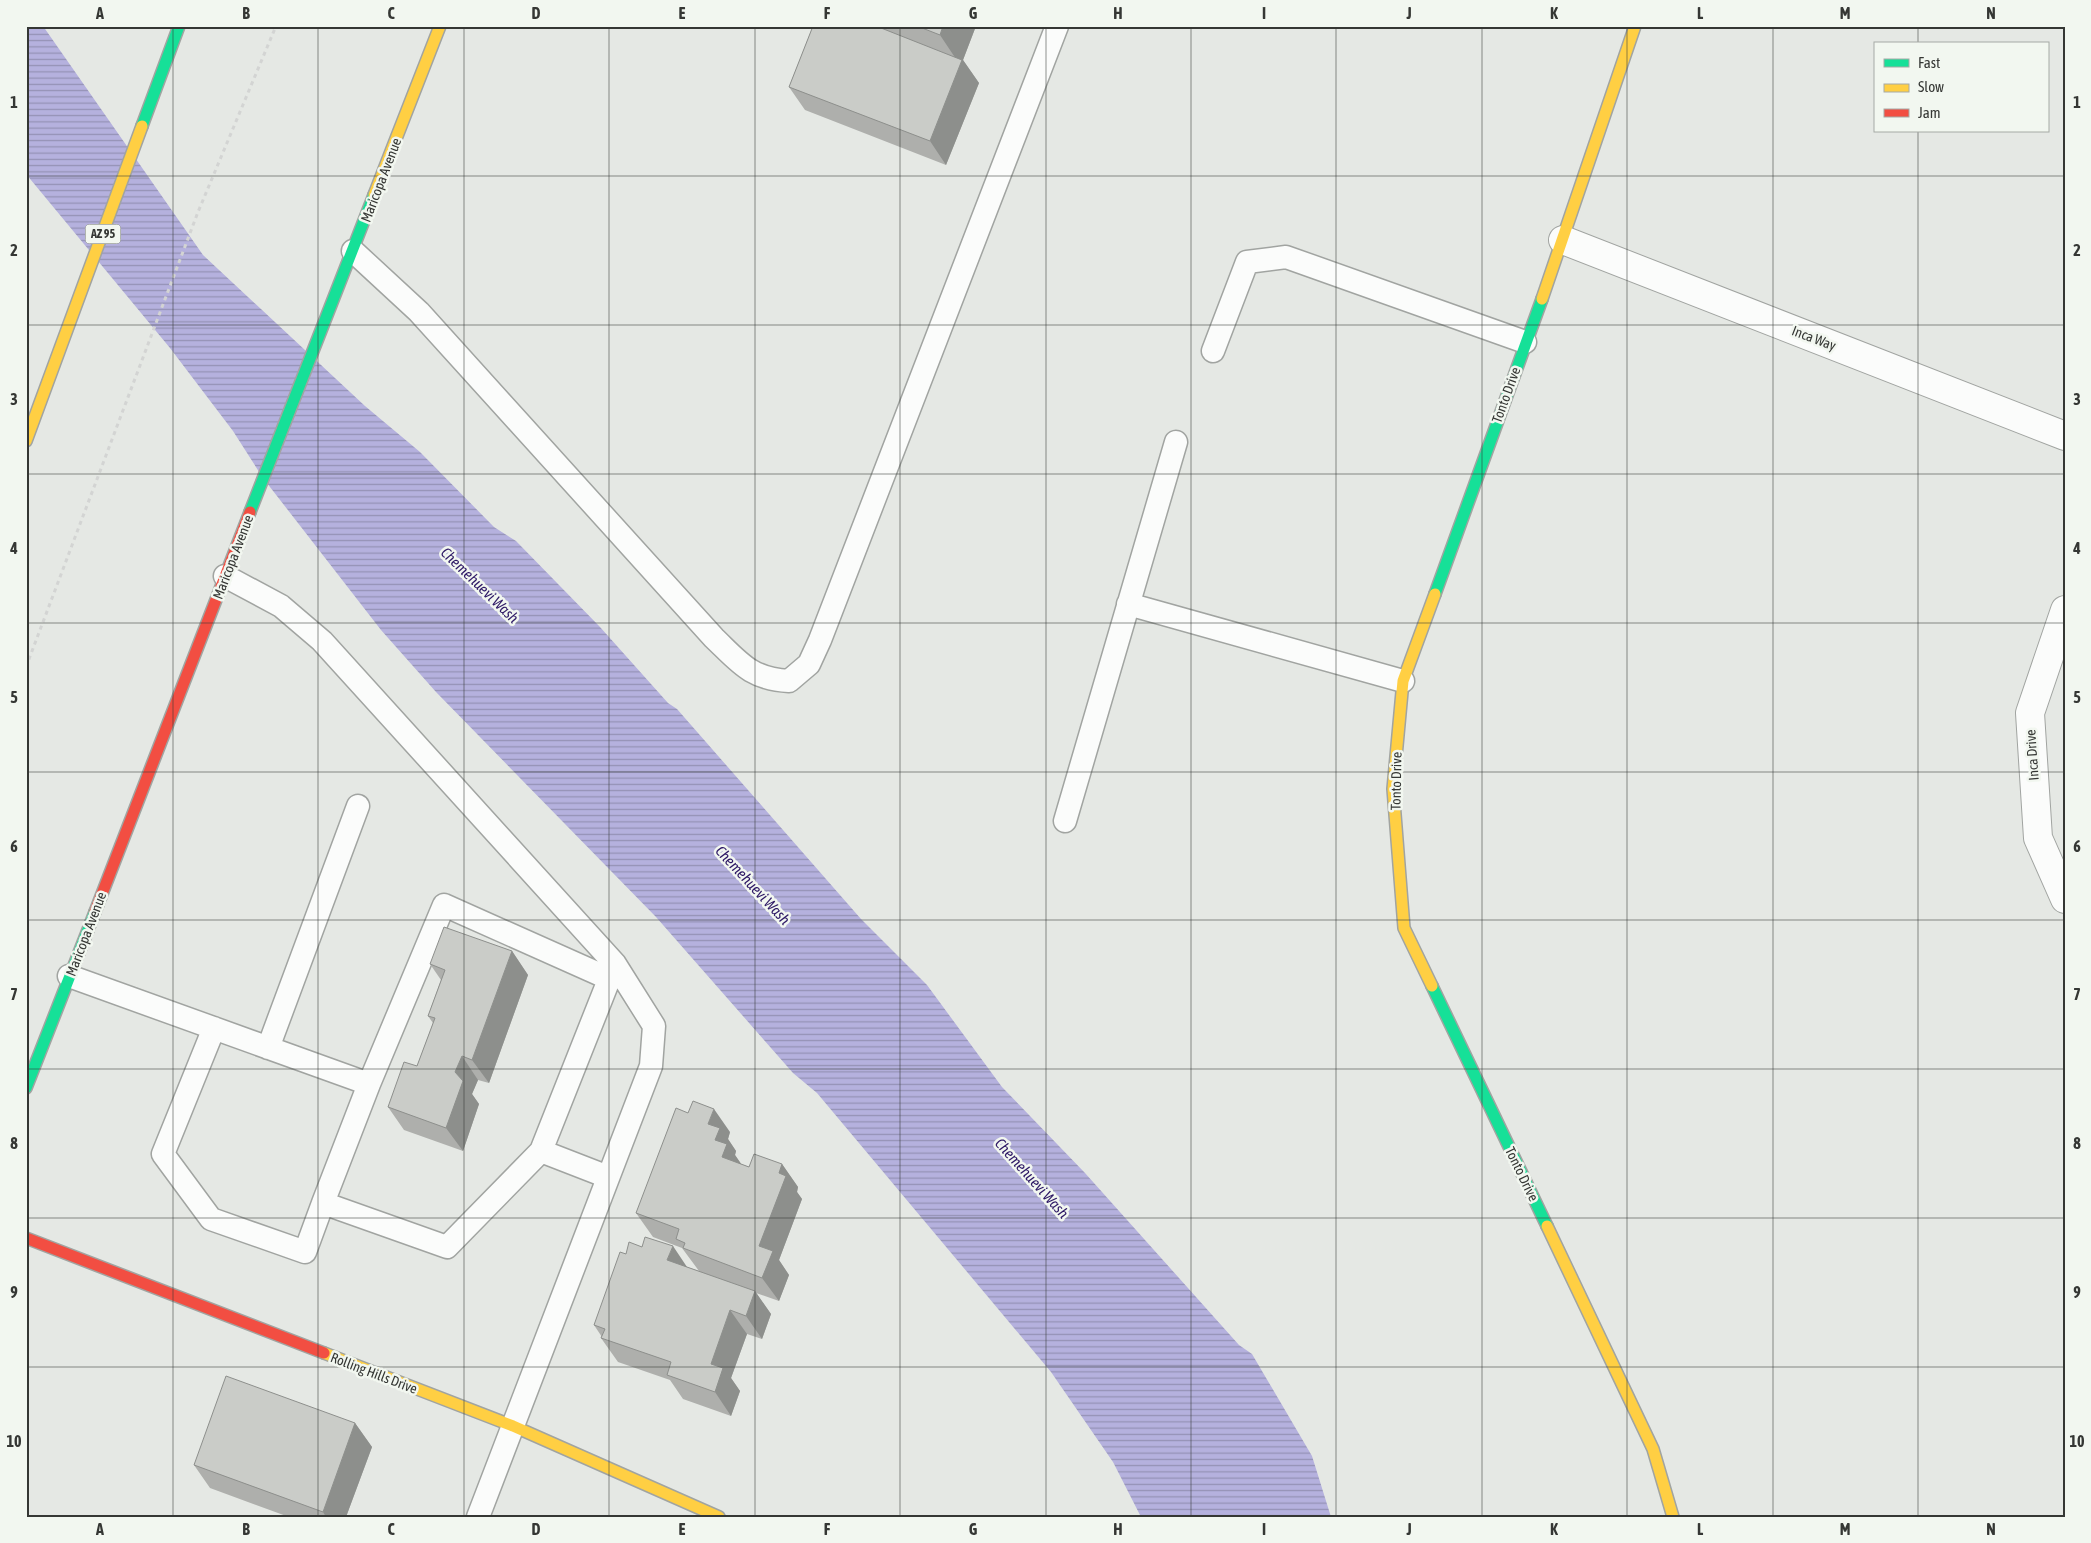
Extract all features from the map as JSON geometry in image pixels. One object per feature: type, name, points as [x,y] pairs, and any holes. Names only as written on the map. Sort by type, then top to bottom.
[{"type":"main road","name":"AZ 95","points":[[26,441],[179,26]]},
{"type":"main road","name":"Maricopa Avenue","points":[[26,1088],[440,26]]},
{"type":"main road","name":"Tonto Drive","points":[[1635,26],[1563,240],[1403,681],[1393,788],[1404,928],[1653,1449],[1673,1517]]},
{"type":"main road","name":"Rolling Hills Drive","points":[[26,1238],[513,1426],[719,1517]]},
{"type":"street","name":"Inca Way","points":[[1563,240],[2065,436]]},
{"type":"street","name":"Inca Drive","points":[[2065,610],[2030,713],[2038,838],[2065,900]]},
{"type":"lane","points":[[353,251],[418,312],[714,638],[752,673],[770,680],[789,680],[809,664],[820,640],[1057,26]]},
{"type":"lane","points":[[1214,351],[1246,262],[1286,257],[1525,342]]},
{"type":"lane","points":[[1065,820],[1176,442]]},
{"type":"lane","points":[[225,576],[281,606],[322,641],[613,972],[654,1026],[651,1066],[478,1517]]},
{"type":"lane","points":[[1128,604],[1403,681]]},
{"type":"lane","points":[[268,1048],[358,806]]},
{"type":"lane","points":[[214,1028],[163,1154],[211,1219],[305,1252],[369,1084],[444,905],[613,972]]},
{"type":"lane","points":[[323,1202],[446,1247],[541,1152],[613,972]]},
{"type":"lane","points":[[70,976],[369,1084]]},
{"type":"lane","points":[[541,1152],[608,1177]]},
{"type":"path","points":[[26,667],[198,212],[276,26]]},
{"type":"water","name":"Chemehuevi Wash","points":[[26,26],[43,26],[203,255],[365,406],[420,452],[494,527],[516,541],[600,627],[668,703],[677,709],[861,919],[927,985],[1002,1087],[1085,1173],[1239,1345],[1252,1354],[1312,1456],[1331,1517],[1141,1517],[1113,1462],[1051,1372],[817,1093],[793,1073],[656,917],[436,692],[381,630],[263,478],[233,431],[170,348],[26,174]]},
{"type":"building","points":[[813,26],[876,26],[962,60],[930,141],[789,87]]},
{"type":"building","points":[[917,26],[943,26],[940,35]]},
{"type":"building","points":[[444,927],[512,951],[472,1060],[462,1056],[455,1072],[463,1081],[446,1128],[388,1107],[404,1062],[417,1066],[435,1018],[428,1016],[445,970],[430,964]]},
{"type":"building","points":[[693,1101],[714,1109],[708,1124],[720,1128],[715,1140],[727,1144],[722,1157],[749,1167],[754,1154],[782,1164],[779,1173],[786,1176],[759,1246],[773,1251],[762,1278],[683,1248],[685,1243],[676,1239],[679,1229],[636,1213],[676,1108],[688,1113]]},
{"type":"building","points":[[645,1237],[673,1246],[667,1260],[755,1291],[746,1316],[730,1310],[711,1364],[723,1368],[715,1392],[667,1375],[671,1362],[601,1338],[605,1329],[594,1325],[620,1252],[626,1254],[629,1242],[642,1247]]},
{"type":"building","points":[[226,1376],[355,1423],[323,1512],[194,1465]]},
{"type":"traffic: fast","points":[[142,126],[179,26]]},
{"type":"traffic: fast","points":[[250,512],[374,195]]},
{"type":"traffic: fast","points":[[1435,594],[1542,299]]},
{"type":"traffic: fast","points":[[26,1088],[95,912]]},
{"type":"traffic: fast","points":[[1432,986],[1547,1226]]},
{"type":"traffic: slow","points":[[374,195],[440,26]]},
{"type":"traffic: slow","points":[[1542,299],[1635,26]]},
{"type":"traffic: slow","points":[[26,441],[142,126]]},
{"type":"traffic: slow","points":[[1432,986],[1404,928],[1393,789],[1403,681],[1435,594]]},
{"type":"traffic: slow","points":[[1547,1226],[1653,1449],[1673,1517]]},
{"type":"traffic: slow","points":[[324,1353],[513,1426],[719,1517]]},
{"type":"traffic: jam","points":[[95,912],[250,512]]},
{"type":"traffic: jam","points":[[26,1238],[324,1353]]}]
